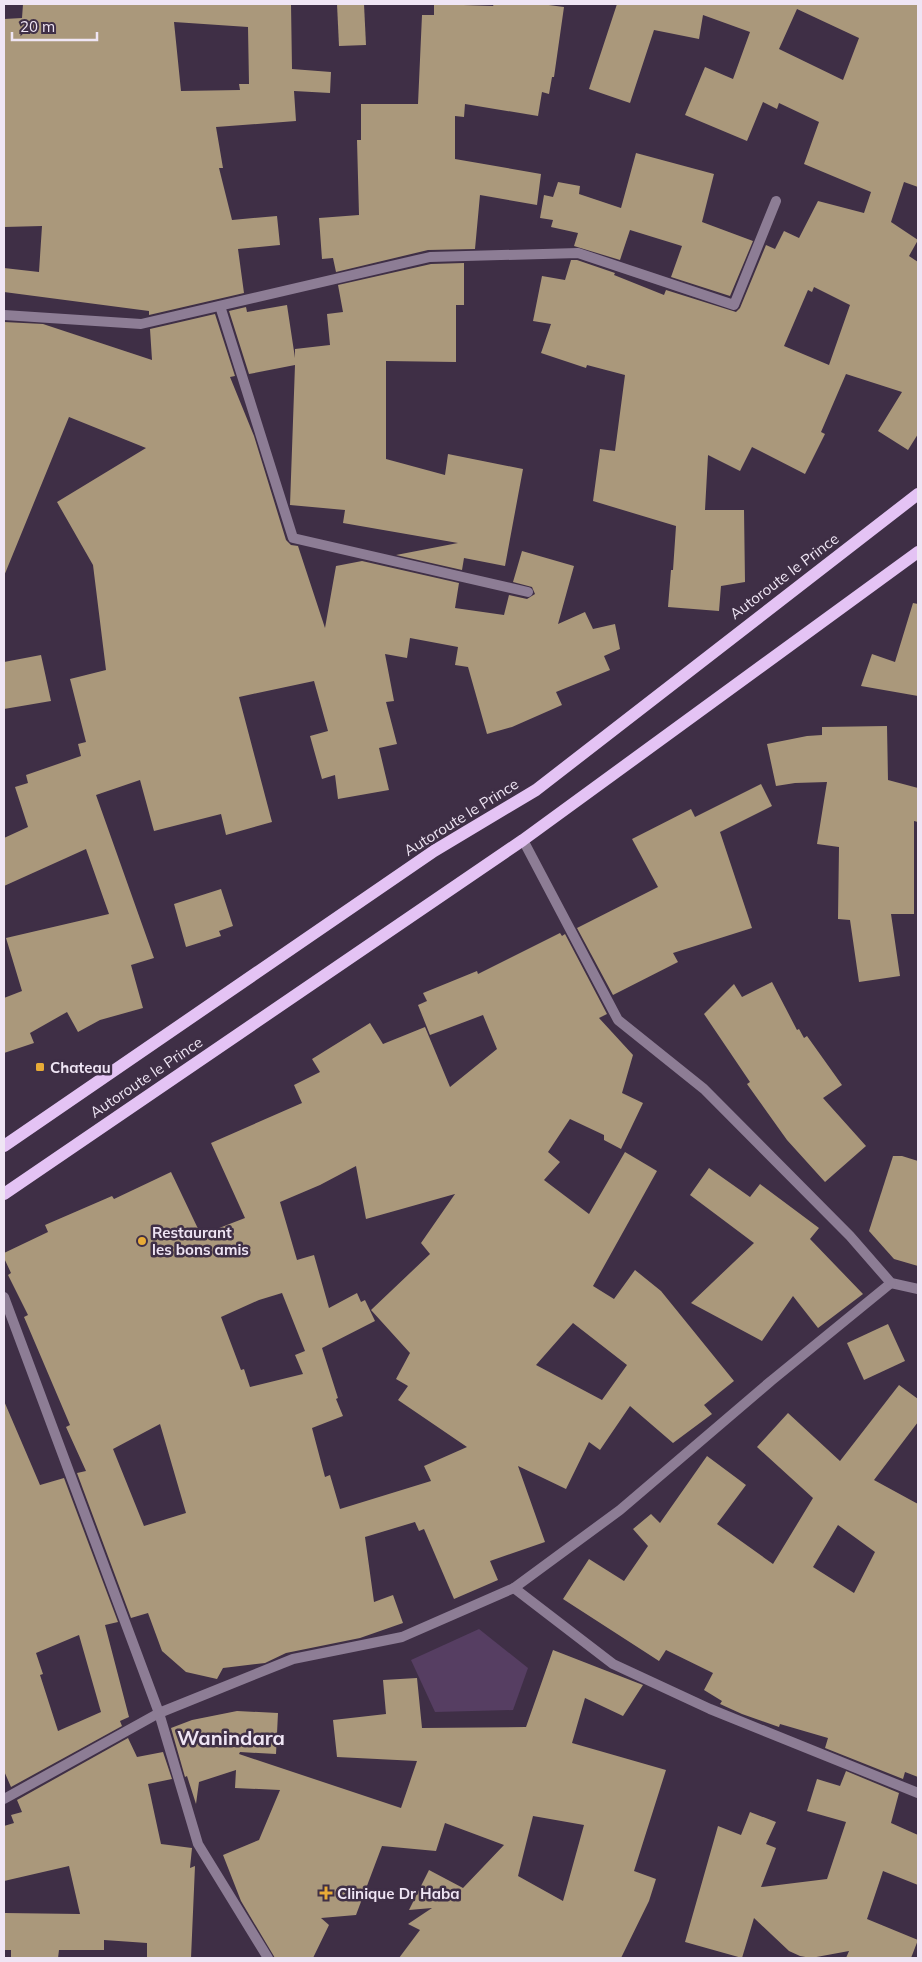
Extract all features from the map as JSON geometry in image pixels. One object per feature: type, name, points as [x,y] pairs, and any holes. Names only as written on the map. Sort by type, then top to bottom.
[{"type":"main road","name":"Autoroute le Prince","points":[[4,1146],[434,851],[536,790],[918,494]]},
{"type":"main road","name":"Autoroute le Prince","points":[[4,1194],[523,840],[918,552]]},
{"type":"street","points":[[4,315],[142,324],[430,257],[578,253],[734,305],[776,201]]},
{"type":"street","points":[[220,306],[294,538],[528,592]]},
{"type":"street","points":[[523,840],[618,1020],[704,1089],[850,1236],[891,1283],[918,1289]]},
{"type":"street","points":[[4,1799],[159,1713],[293,1660],[402,1637],[514,1588],[620,1510],[771,1381],[891,1283]]},
{"type":"street","points":[[4,1297],[159,1713],[198,1844],[268,1958]]},
{"type":"street","points":[[514,1588],[613,1664],[710,1709],[918,1793]]},
{"type":"shaded area","points":[[479,1629],[528,1668],[513,1710],[435,1712],[411,1660]]},
{"type":"building","points":[[23,4],[291,4],[292,69],[331,72],[330,93],[294,91],[296,121],[216,127],[223,168],[219,168],[232,220],[277,216],[280,245],[238,249],[244,293],[149,315],[149,311],[4,292],[4,268],[39,272],[42,226],[4,227],[4,19],[22,18]],"holes":[[[174,22],[248,27],[249,84],[239,84],[240,90],[181,91]]]},
{"type":"building","points":[[337,4],[364,4],[366,45],[339,46]]},
{"type":"building","points":[[434,4],[493,6],[494,4],[541,4],[564,7],[554,77],[552,77],[549,94],[542,92],[538,116],[465,104],[464,117],[455,116],[455,159],[541,174],[537,205],[480,195],[475,249],[428,250],[336,272],[333,258],[322,259],[319,218],[359,215],[357,140],[361,140],[361,104],[418,104],[422,15],[434,15]]},
{"type":"building","points":[[617,4],[918,4],[918,187],[904,182],[891,222],[918,240],[909,256],[918,262],[918,434],[908,450],[878,431],[902,392],[846,374],[821,432],[825,434],[805,474],[752,447],[740,471],[708,455],[705,510],[744,510],[745,582],[721,586],[719,611],[668,607],[676,526],[593,501],[600,449],[615,451],[625,375],[587,365],[586,368],[541,353],[551,324],[533,321],[542,276],[565,280],[571,260],[577,260],[615,273],[614,275],[664,295],[666,290],[736,312],[740,308],[766,245],[775,249],[784,231],[799,238],[818,201],[864,213],[871,192],[804,164],[819,122],[779,103],[777,109],[763,102],[747,141],[685,115],[705,67],[733,79],[750,32],[703,15],[699,39],[654,30],[630,103],[589,89]],"holes":[[[797,9],[859,38],[843,80],[779,49]],[[814,287],[850,305],[829,365],[784,346],[808,290],[812,292]]]},
{"type":"building","points":[[636,153],[714,174],[702,222],[753,241],[730,296],[671,277],[682,246],[630,230],[620,260],[574,246],[578,233],[551,227],[553,220],[540,218],[544,195],[553,197],[558,182],[580,186],[579,194],[621,208]]},
{"type":"building","points":[[464,263],[464,305],[456,305],[456,362],[386,361],[386,459],[445,475],[448,454],[523,469],[505,566],[464,558],[462,570],[396,555],[458,543],[343,523],[345,510],[290,505],[295,365],[249,374],[229,311],[246,307],[247,312],[287,305],[295,358],[295,349],[330,345],[327,314],[343,312],[338,285],[431,264]]},
{"type":"building","points":[[215,314],[235,376],[230,377],[254,436],[286,540],[291,545],[298,546],[325,628],[336,566],[362,561],[459,583],[455,608],[504,615],[509,595],[527,599],[535,594],[532,587],[513,582],[522,551],[574,566],[558,624],[585,612],[593,629],[615,624],[620,649],[604,656],[610,670],[556,692],[562,705],[512,727],[487,734],[468,667],[455,665],[458,647],[410,638],[407,658],[385,654],[394,701],[386,702],[397,744],[379,748],[389,790],[338,799],[335,775],[322,779],[310,736],[328,731],[314,681],[239,697],[272,822],[226,835],[221,814],[154,831],[140,780],[96,795],[154,958],[131,965],[143,1008],[100,1020],[78,1032],[67,1012],[30,1033],[34,1043],[4,1053],[4,998],[22,991],[6,938],[109,914],[86,849],[4,886],[4,838],[28,827],[15,787],[28,783],[26,775],[81,756],[78,744],[86,742],[70,679],[106,670],[93,565],[57,502],[146,448],[69,417],[4,576],[4,322],[43,324],[152,360],[150,329]]},
{"type":"building","points":[[913,603],[918,604],[918,696],[861,686],[872,654],[895,662]]},
{"type":"building","points":[[41,655],[51,701],[4,709],[4,662]]},
{"type":"building","points":[[887,726],[888,780],[918,788],[918,822],[914,821],[914,914],[891,914],[900,976],[859,982],[850,920],[838,919],[839,847],[817,844],[827,782],[795,783],[776,786],[767,744],[822,735],[822,727]]},
{"type":"building","points":[[761,784],[772,806],[720,832],[752,928],[673,953],[678,962],[613,995],[577,928],[658,887],[632,839],[691,809],[695,817]]},
{"type":"building","points":[[221,889],[233,926],[219,931],[221,936],[186,947],[174,904]]},
{"type":"building","points":[[560,933],[562,936],[565,934],[607,1014],[599,1018],[633,1055],[622,1093],[643,1103],[621,1149],[604,1140],[604,1135],[570,1119],[548,1152],[560,1162],[544,1180],[589,1214],[625,1152],[657,1171],[593,1286],[614,1299],[635,1270],[661,1291],[734,1381],[704,1405],[712,1414],[673,1443],[630,1406],[600,1450],[589,1442],[566,1489],[518,1466],[545,1542],[490,1561],[498,1580],[454,1599],[424,1529],[419,1531],[415,1522],[365,1537],[374,1602],[393,1595],[403,1623],[360,1638],[286,1653],[265,1663],[223,1668],[217,1679],[186,1672],[162,1651],[148,1613],[131,1618],[77,1473],[86,1471],[66,1427],[70,1425],[24,1317],[28,1315],[8,1275],[11,1273],[4,1258],[4,1253],[48,1232],[45,1225],[112,1196],[114,1199],[171,1172],[201,1235],[245,1218],[211,1143],[302,1103],[294,1085],[320,1072],[312,1059],[370,1023],[383,1044],[425,1027],[450,1087],[497,1049],[483,1015],[430,1035],[418,1005],[427,1001],[423,993],[477,971],[478,974]],"holes":[[[356,1166],[366,1219],[455,1194],[421,1243],[430,1254],[371,1310],[410,1353],[396,1379],[408,1386],[398,1400],[467,1447],[424,1466],[431,1481],[340,1509],[330,1475],[325,1477],[312,1428],[343,1416],[336,1399],[338,1398],[322,1348],[375,1321],[365,1300],[361,1302],[357,1293],[329,1308],[314,1255],[297,1260],[280,1202],[320,1185]],[[282,1293],[305,1351],[295,1355],[303,1374],[250,1387],[244,1369],[241,1370],[221,1317],[259,1300]],[[573,1323],[627,1365],[602,1400],[536,1365]],[[160,1424],[186,1513],[144,1526],[113,1449]]]},
{"type":"building","points":[[772,982],[797,1030],[799,1029],[804,1038],[807,1036],[842,1085],[823,1098],[866,1146],[825,1182],[787,1140],[747,1084],[750,1082],[704,1014],[734,984],[742,997]]},
{"type":"building","points":[[893,1156],[902,1156],[918,1161],[918,1266],[894,1259],[869,1231]]},
{"type":"building","points":[[709,1168],[750,1197],[760,1184],[819,1228],[810,1239],[863,1294],[818,1328],[793,1296],[762,1341],[691,1303],[754,1243],[690,1195]]},
{"type":"building","points":[[888,1324],[905,1361],[864,1380],[847,1343]]},
{"type":"building","points":[[899,1385],[918,1399],[918,1422],[874,1480],[918,1504],[918,1777],[905,1772],[903,1779],[825,1748],[828,1738],[780,1724],[779,1727],[720,1704],[722,1701],[704,1690],[713,1673],[666,1650],[659,1661],[563,1599],[589,1559],[624,1581],[648,1546],[633,1529],[651,1514],[660,1523],[707,1456],[746,1485],[717,1524],[773,1564],[813,1498],[757,1447],[788,1413],[840,1461]],"holes":[[[838,1525],[875,1552],[854,1593],[813,1567]]]},
{"type":"building","points":[[4,1401],[40,1485],[64,1478],[118,1622],[105,1625],[129,1717],[120,1721],[122,1726],[11,1787],[4,1771]],"holes":[[[79,1635],[101,1712],[58,1731],[40,1675],[43,1674],[36,1653]]]},
{"type":"building","points":[[553,1650],[643,1685],[623,1716],[585,1698],[572,1743],[666,1770],[634,1871],[656,1879],[649,1901],[621,1958],[399,1958],[420,1930],[408,1924],[432,1908],[409,1910],[429,1870],[463,1888],[504,1845],[445,1823],[436,1851],[382,1846],[356,1915],[321,1918],[329,1925],[313,1958],[275,1958],[241,1901],[223,1855],[259,1840],[280,1790],[235,1788],[236,1770],[199,1782],[196,1804],[187,1776],[185,1777],[171,1728],[192,1720],[237,1711],[278,1713],[276,1754],[240,1752],[239,1754],[401,1808],[417,1761],[337,1757],[333,1720],[386,1714],[383,1680],[417,1678],[422,1728],[526,1727]],"holes":[[[533,1816],[584,1825],[563,1901],[518,1876]]]},
{"type":"building","points":[[128,1738],[137,1757],[163,1752],[172,1779],[148,1784],[161,1844],[192,1848],[190,1868],[195,1866],[191,1958],[147,1958],[147,1943],[104,1940],[104,1950],[59,1950],[58,1958],[11,1958],[11,1950],[4,1950],[4,1913],[80,1914],[69,1866],[4,1881],[4,1826],[14,1823],[11,1815],[22,1812],[17,1800]]},
{"type":"building","points":[[846,1771],[899,1793],[891,1823],[918,1835],[918,1885],[883,1871],[867,1919],[918,1940],[911,1958],[846,1958],[849,1951],[811,1958],[800,1956],[789,1951],[754,1918],[742,1958],[685,1942],[718,1826],[741,1835],[750,1812],[776,1822],[766,1844],[776,1848],[761,1887],[827,1879],[846,1822],[807,1811],[817,1779],[840,1786]]},
{"type":"place","name":"Chateau","points":[[40,1067]]},
{"type":"place","name":"Restaurant les bons amis","points":[[142,1241]]},
{"type":"place","name":"Clinique Dr Haba","points":[[326,1893]]},
{"type":"district","name":"Wanindara","points":[[231,1737]]}]
